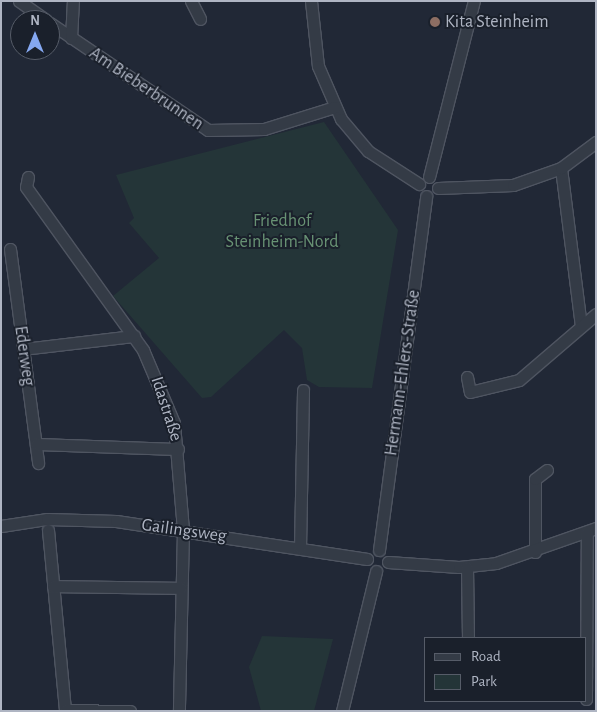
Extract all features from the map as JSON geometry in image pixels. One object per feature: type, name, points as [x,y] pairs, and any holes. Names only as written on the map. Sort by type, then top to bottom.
[{"type":"street","points":[[19,1],[32,10]]},
{"type":"street","points":[[71,38],[73,1]]},
{"type":"street","points":[[191,1],[200,18]]},
{"type":"street","points":[[311,1],[315,52],[335,107],[368,151],[419,184],[426,196],[438,188],[506,187],[562,168],[596,142]]},
{"type":"street","points":[[419,184],[429,177],[474,1]]},
{"type":"street","name":"Am Bieberbrunnen","points":[[60,30],[208,130],[264,129],[335,107]]},
{"type":"street","points":[[562,168],[581,326]]},
{"type":"street","name":"Idastraße","points":[[28,177],[26,187],[134,336],[164,397],[178,449],[183,530],[179,711]]},
{"type":"street","points":[[429,177],[438,188]]},
{"type":"street","name":"Hermann-Ehlers-Straße","points":[[379,550],[426,196]]},
{"type":"street","name":"Ederweg","points":[[10,249],[38,463]]},
{"type":"street","points":[[467,377],[470,392],[519,380],[596,314]]},
{"type":"street","points":[[23,348],[134,336]]},
{"type":"street","points":[[300,548],[303,390]]},
{"type":"street","points":[[36,444],[178,449]]},
{"type":"street","points":[[535,552],[535,479],[547,470]]},
{"type":"street","name":"Gailingsweg","points":[[1,526],[82,519],[183,530],[367,559]]},
{"type":"street","points":[[48,530],[65,711],[130,711]]},
{"type":"street","points":[[342,711],[376,571],[388,562],[467,567],[535,552],[591,530],[587,665]]},
{"type":"street","points":[[376,571],[367,559],[379,550],[388,562]]},
{"type":"street","points":[[467,567],[468,637]]},
{"type":"street","points":[[53,586],[181,588]]},
{"type":"green space","name":"Friedhof Steinheim-Nord","points":[[324,122],[398,230],[372,388],[319,387],[307,380],[302,348],[284,330],[211,397],[202,398],[113,296],[159,258],[129,223],[134,218],[116,175]]},
{"type":"green space","points":[[262,636],[333,639],[314,711],[261,711],[249,667]]},
{"type":"place","name":"Kita Steinheim","points":[[435,22]]}]
